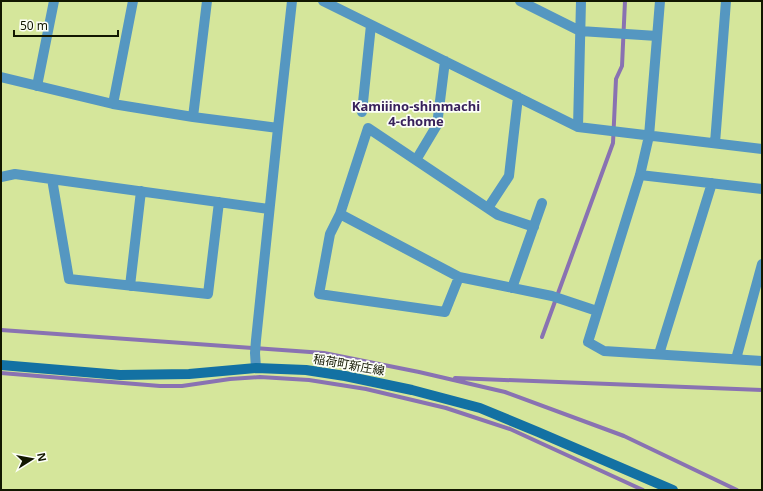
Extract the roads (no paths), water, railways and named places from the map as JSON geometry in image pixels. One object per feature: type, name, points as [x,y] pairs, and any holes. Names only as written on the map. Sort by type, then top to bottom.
[{"type":"main road","name":"稲荷町新庄線","points":[[1,365],[120,375],[189,374],[256,368],[306,370],[345,376],[412,390],[480,408],[673,490]]},
{"type":"street","points":[[38,86],[54,1]]},
{"type":"street","points":[[113,104],[133,1]]},
{"type":"street","points":[[193,117],[207,1]]},
{"type":"street","points":[[256,368],[256,340],[292,1]]},
{"type":"street","points":[[323,1],[578,127],[762,149]]},
{"type":"street","points":[[520,1],[580,31],[657,36]]},
{"type":"street","points":[[578,127],[581,1]]},
{"type":"street","points":[[660,1],[649,136],[640,174],[588,342],[604,350],[762,361]]},
{"type":"street","points":[[715,143],[726,1]]},
{"type":"street","points":[[362,112],[371,25]]},
{"type":"street","points":[[416,160],[437,125],[445,61]]},
{"type":"street","points":[[1,77],[113,104],[193,117],[278,128]]},
{"type":"street","points":[[488,208],[509,176],[518,97]]},
{"type":"street","points":[[459,277],[444,312],[319,294],[330,234],[340,214],[368,128],[498,215],[534,227]]},
{"type":"street","points":[[1,177],[15,174],[269,209]]},
{"type":"street","points":[[640,174],[762,189]]},
{"type":"street","points":[[52,179],[69,279],[208,294],[219,202]]},
{"type":"street","points":[[659,354],[712,183]]},
{"type":"street","points":[[130,286],[141,191]]},
{"type":"street","points":[[512,288],[542,203]]},
{"type":"street","points":[[340,214],[459,277],[552,296],[597,311]]},
{"type":"street","points":[[736,359],[762,264]]},
{"type":"waterway","points":[[542,337],[613,143],[616,79],[622,66],[625,1]]},
{"type":"waterway","points":[[1,330],[324,353],[419,372],[505,392],[624,436],[737,490]]},
{"type":"waterway","points":[[1,373],[160,386],[182,386],[230,379],[260,377],[309,380],[366,389],[446,408],[510,429],[643,490]]},
{"type":"waterway","points":[[455,378],[762,390]]},
{"type":"district","name":"Kamiiino-shinmachi 4-chome","points":[[416,114]]}]
